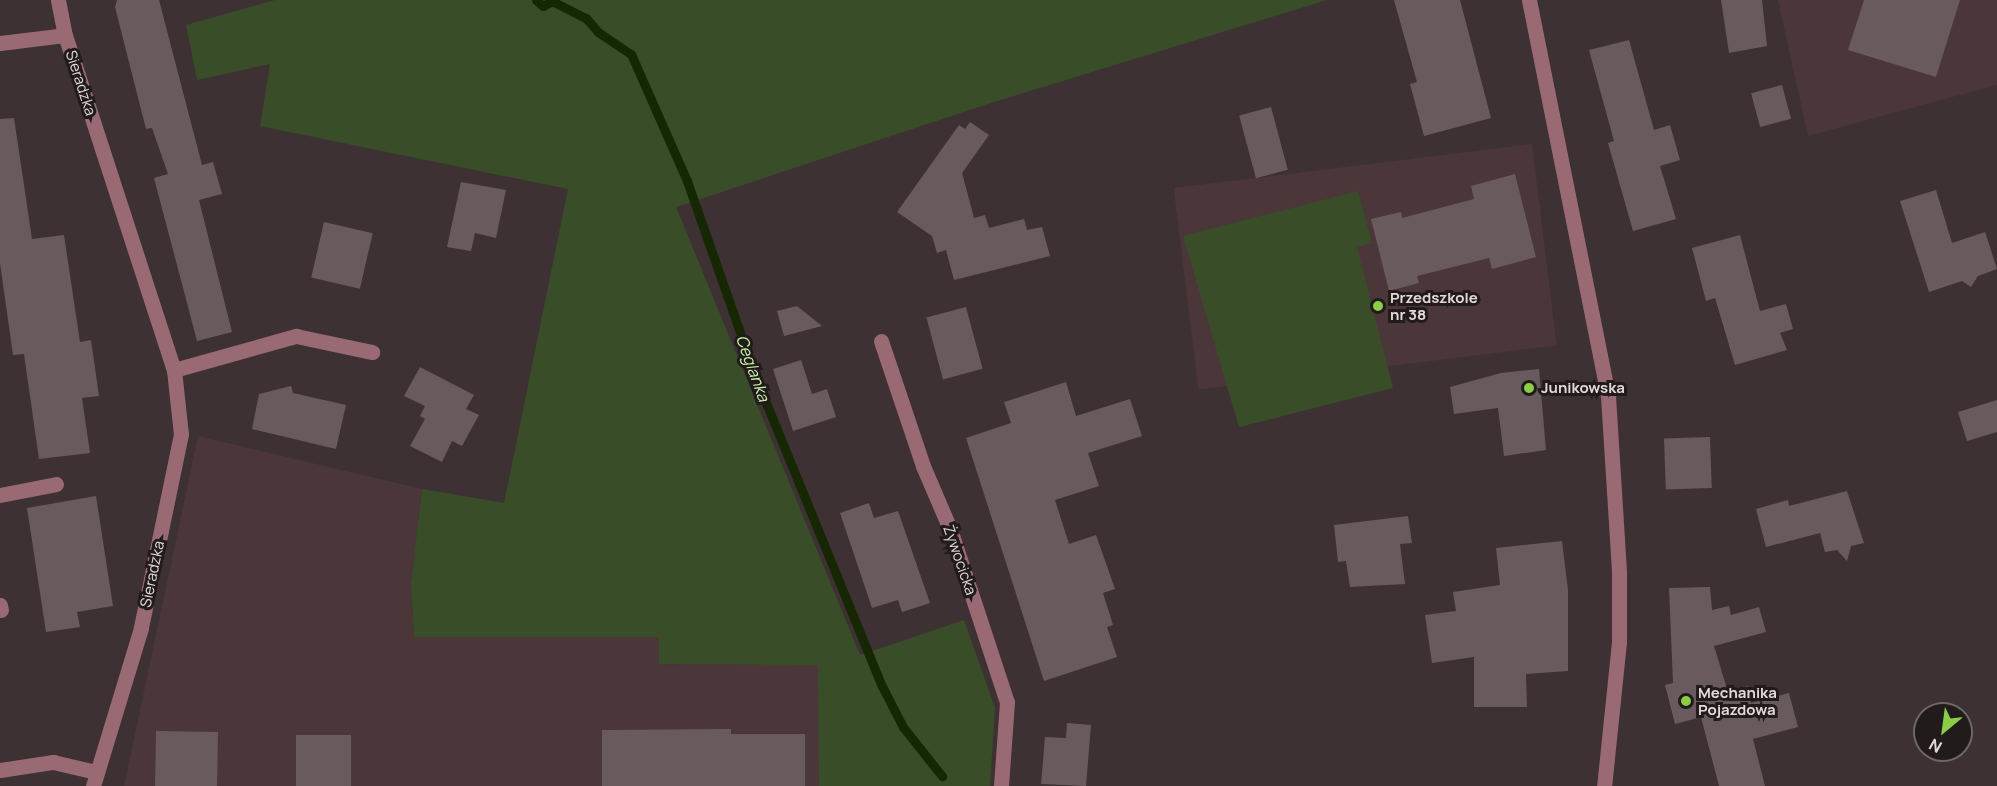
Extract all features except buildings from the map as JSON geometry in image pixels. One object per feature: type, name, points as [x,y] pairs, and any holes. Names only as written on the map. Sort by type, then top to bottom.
[{"type":"street","name":"Sieradzka","points":[[0,770],[53,762],[94,779],[141,628],[181,434],[174,370],[65,35],[58,0]]},
{"type":"street","points":[[1529,0],[1608,396],[1619,573],[1619,642],[1604,786]]},
{"type":"street","points":[[0,43],[65,35]]},
{"type":"street","points":[[174,370],[296,336],[372,352]]},
{"type":"street","name":"Żywocicka","points":[[881,341],[923,466],[950,529],[1007,702],[1001,786]]},
{"type":"street","points":[[0,495],[56,484]]},
{"type":"shaded area","points":[[1778,0],[1997,0],[1997,85],[1808,136]]},
{"type":"shaded area","name":"Przedszkole nr 38","points":[[1532,144],[1557,345],[1198,389],[1174,188]]},
{"type":"shaded area","points":[[198,436],[422,489],[411,583],[414,637],[660,637],[659,664],[819,665],[819,786],[124,786]]},
{"type":"green space","points":[[275,0],[1327,0],[991,103],[676,207],[860,655],[964,620],[995,708],[990,786],[819,786],[818,665],[659,664],[659,637],[414,637],[411,583],[422,489],[504,503],[568,189],[260,126],[270,64],[197,80],[186,25]]},
{"type":"green space","points":[[1358,191],[1372,243],[1357,247],[1393,388],[1239,427],[1183,236]]},
{"type":"waterway","name":"Ceglanka","points":[[536,0],[543,6],[552,1],[586,18],[598,32],[631,54],[687,181],[756,378],[882,686],[903,727],[942,776]]},
{"type":"place","name":"Przedszkole nr 38","points":[[1378,306]]},
{"type":"place","name":"Junikowska","points":[[1529,388]]},
{"type":"place","name":"Mechanika Pojazdowa","points":[[1686,701]]}]
